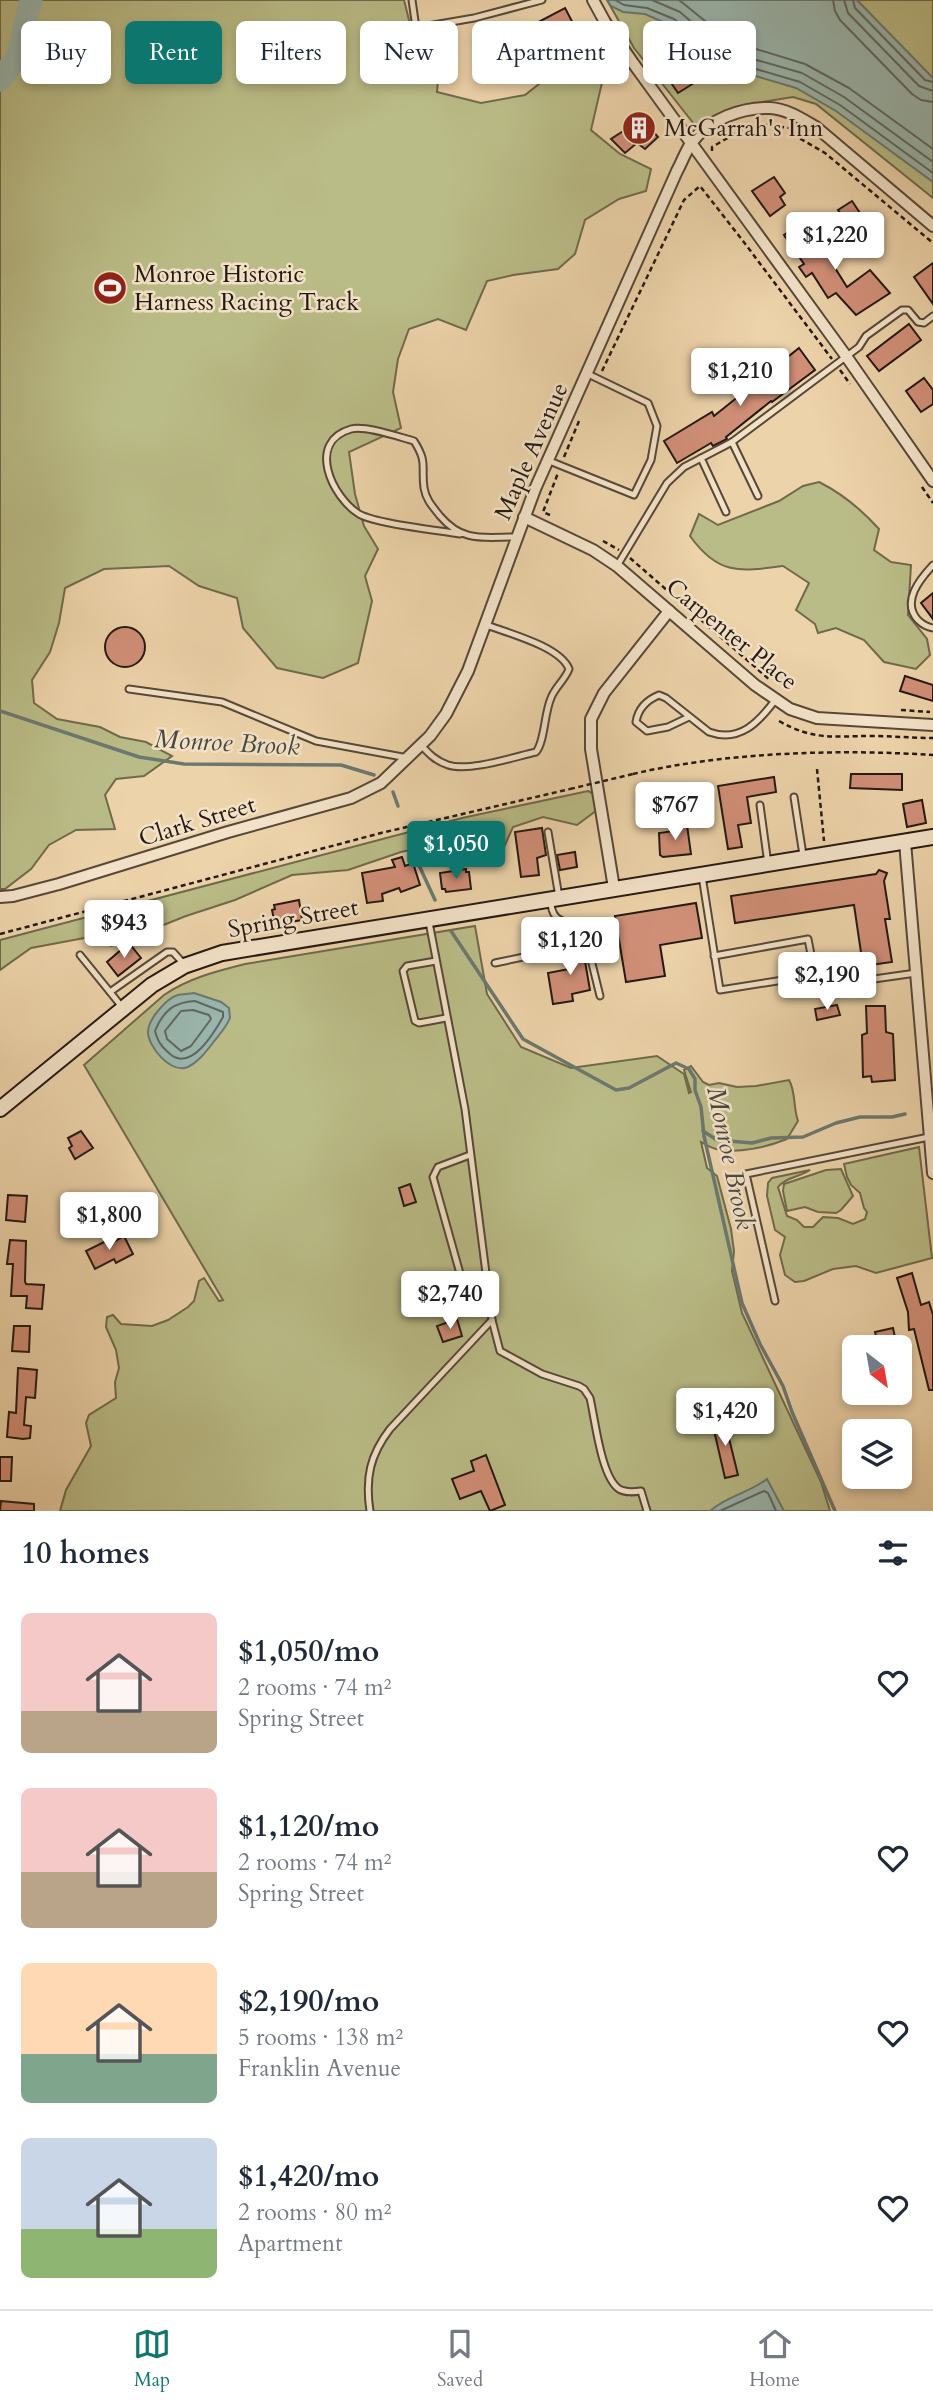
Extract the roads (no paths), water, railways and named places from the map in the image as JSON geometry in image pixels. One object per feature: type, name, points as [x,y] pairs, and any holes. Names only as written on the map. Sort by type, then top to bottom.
[{"type":"street","points":[[593,0],[628,57],[846,356],[933,481]]},
{"type":"street","points":[[691,143],[713,123],[739,112],[772,108],[796,115],[816,127],[933,226]]},
{"type":"street","name":"Maple Avenue","points":[[398,768],[446,714],[467,671],[547,460],[691,143]]},
{"type":"street","name":"Carpenter Place","points":[[524,517],[593,550],[617,566],[755,685],[790,709],[817,718],[933,724]]},
{"type":"street","points":[[614,888],[591,749],[591,719],[604,694],[669,611]]},
{"type":"street","name":"Clark Street","points":[[0,897],[59,884],[351,798],[381,783],[398,768]]},
{"type":"street","name":"Spring Street","points":[[0,1109],[152,985],[184,966],[246,948],[933,837]]},
{"type":"street","points":[[905,842],[933,1173]]},
{"type":"lane","points":[[412,0],[416,28],[474,18],[542,0]]},
{"type":"lane","points":[[617,566],[667,482],[684,467],[732,442],[864,343],[866,336],[902,310],[908,310],[918,322],[924,323],[933,316]]},
{"type":"lane","points":[[547,460],[634,495],[651,460],[657,426],[648,403],[588,374]]},
{"type":"lane","points":[[460,534],[429,503],[424,488],[425,461],[414,441],[363,428],[352,428],[338,435],[330,444],[326,467],[333,486],[346,504],[362,516],[475,537],[516,537]]},
{"type":"lane","points":[[732,442],[758,496]]},
{"type":"lane","points":[[701,458],[726,512]]},
{"type":"lane","points":[[933,565],[913,592],[910,604],[917,619],[933,628]]},
{"type":"lane","points":[[421,745],[433,758],[450,766],[486,764],[536,752],[542,745],[544,721],[552,695],[569,669],[566,661],[555,652],[484,623]]},
{"type":"lane","points":[[129,689],[222,702],[316,741],[408,758]]},
{"type":"lane","points":[[689,717],[657,730],[647,731],[636,722],[644,705],[659,695],[666,698],[709,732],[737,733],[755,726],[776,699]]},
{"type":"lane","points":[[794,797],[803,858]]},
{"type":"lane","points":[[760,805],[768,864]]},
{"type":"lane","points":[[548,832],[555,898],[552,913],[561,922],[579,928],[585,936],[600,996]]},
{"type":"lane","points":[[702,874],[720,990],[815,975],[828,983],[839,984],[916,974]]},
{"type":"lane","points":[[428,919],[465,1109],[492,1320],[499,1351],[542,1374],[579,1386],[588,1393],[609,1477],[626,1492],[641,1491],[647,1511]]},
{"type":"lane","points":[[495,962],[547,952],[561,922]]},
{"type":"lane","points":[[714,956],[808,939],[815,975]]},
{"type":"lane","points":[[110,992],[169,951],[174,953],[184,966]]},
{"type":"lane","points":[[80,955],[123,1008]]},
{"type":"lane","points":[[436,961],[407,967],[403,971],[415,1021],[419,1023],[446,1018]]},
{"type":"lane","points":[[775,1301],[746,1174],[929,1137]]},
{"type":"lane","points":[[470,1156],[438,1167],[433,1177],[460,1274],[467,1280],[487,1279]]},
{"type":"lane","points":[[369,1511],[368,1470],[379,1444],[492,1320]]},
{"type":"water","points":[[607,0],[857,0],[933,78],[933,182],[836,111],[796,88],[756,76],[756,21],[661,21],[645,14],[623,12],[611,6]]},
{"type":"water","points":[[194,993],[221,1002],[229,1008],[230,1018],[201,1057],[188,1067],[181,1068],[167,1063],[161,1057],[148,1032],[155,1015],[169,1000],[178,995]]},
{"type":"water","points":[[767,1479],[784,1511],[710,1511],[753,1488]]},
{"type":"waterway","points":[[0,80],[17,57],[31,0]]},
{"type":"waterway","name":"Monroe Brook","points":[[0,711],[139,757],[184,764],[341,765],[374,775]]},
{"type":"waterway","name":"Monroe Brook","points":[[393,792],[398,806]]},
{"type":"waterway","name":"Monroe Brook","points":[[411,848],[435,900]]},
{"type":"waterway","name":"Monroe Brook","points":[[451,931],[523,1039],[616,1090],[629,1088],[676,1063],[689,1069],[695,1079],[704,1136],[742,1303],[783,1386],[835,1511]]},
{"type":"waterway","points":[[703,1131],[717,1140],[752,1143],[771,1138],[803,1137],[836,1123],[860,1117],[892,1117],[905,1114]]},
{"type":"place","name":"McGarrah's Inn","points":[[639,128]]},
{"type":"place","name":"Monroe Historic Harness Racing Track","points":[[110,288]]}]
